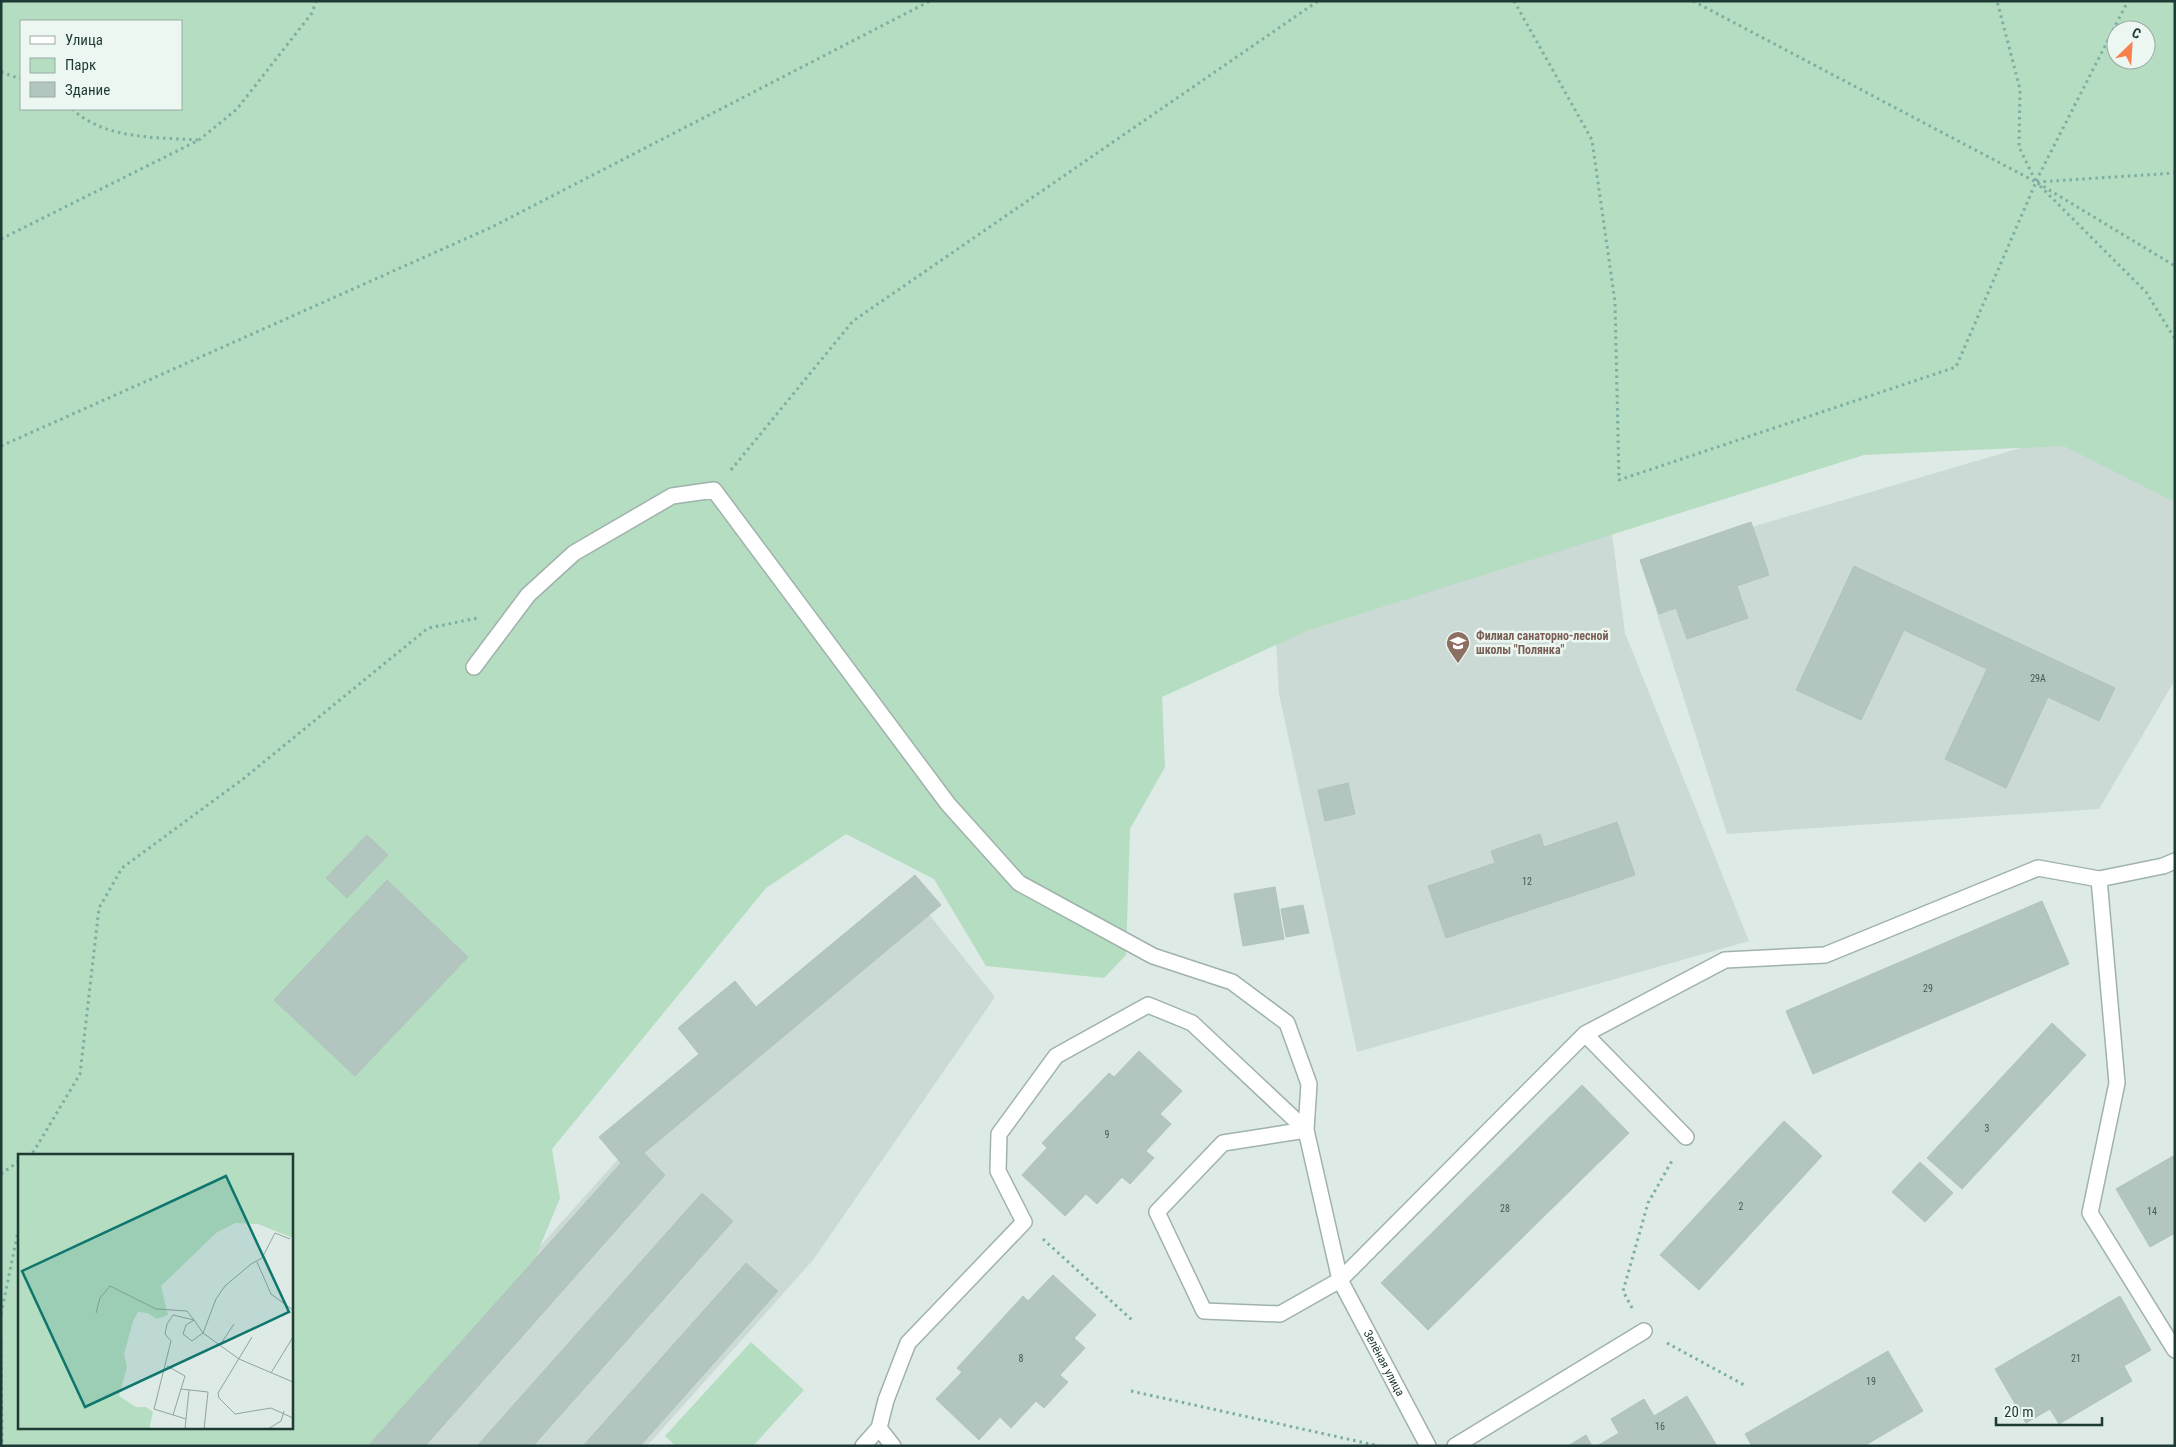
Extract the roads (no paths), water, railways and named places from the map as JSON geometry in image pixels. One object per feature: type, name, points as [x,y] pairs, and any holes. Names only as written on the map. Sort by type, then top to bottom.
[{"type":"street","name":"Зелёная улица","points":[[474,667],[528,595],[574,553],[672,496],[714,490],[948,804],[1019,883],[1153,956],[1232,982],[1287,1023],[1309,1084],[1306,1130],[1340,1280],[1428,1446]]},
{"type":"street","points":[[1306,1130],[1224,1143],[1157,1212],[1204,1311],[1280,1314],[1340,1280],[1585,1034],[1726,960],[1825,955],[2038,868],[2099,880],[2163,866],[2175,861]]},
{"type":"street","points":[[2099,880],[2116,1083],[2090,1213],[2175,1350]]},
{"type":"street","points":[[863,1446],[880,1428],[886,1400],[908,1343],[1024,1222],[998,1171],[999,1134],[1056,1056],[1148,1005],[1192,1023],[1306,1130]]},
{"type":"street","points":[[1585,1034],[1686,1137]]},
{"type":"street","points":[[1454,1446],[1644,1331]]},
{"type":"street","points":[[880,1428],[893,1446]]},
{"type":"place","name":"Филиал санаторно-лесной школы \"Полянка\"","points":[[1458,664]]}]
